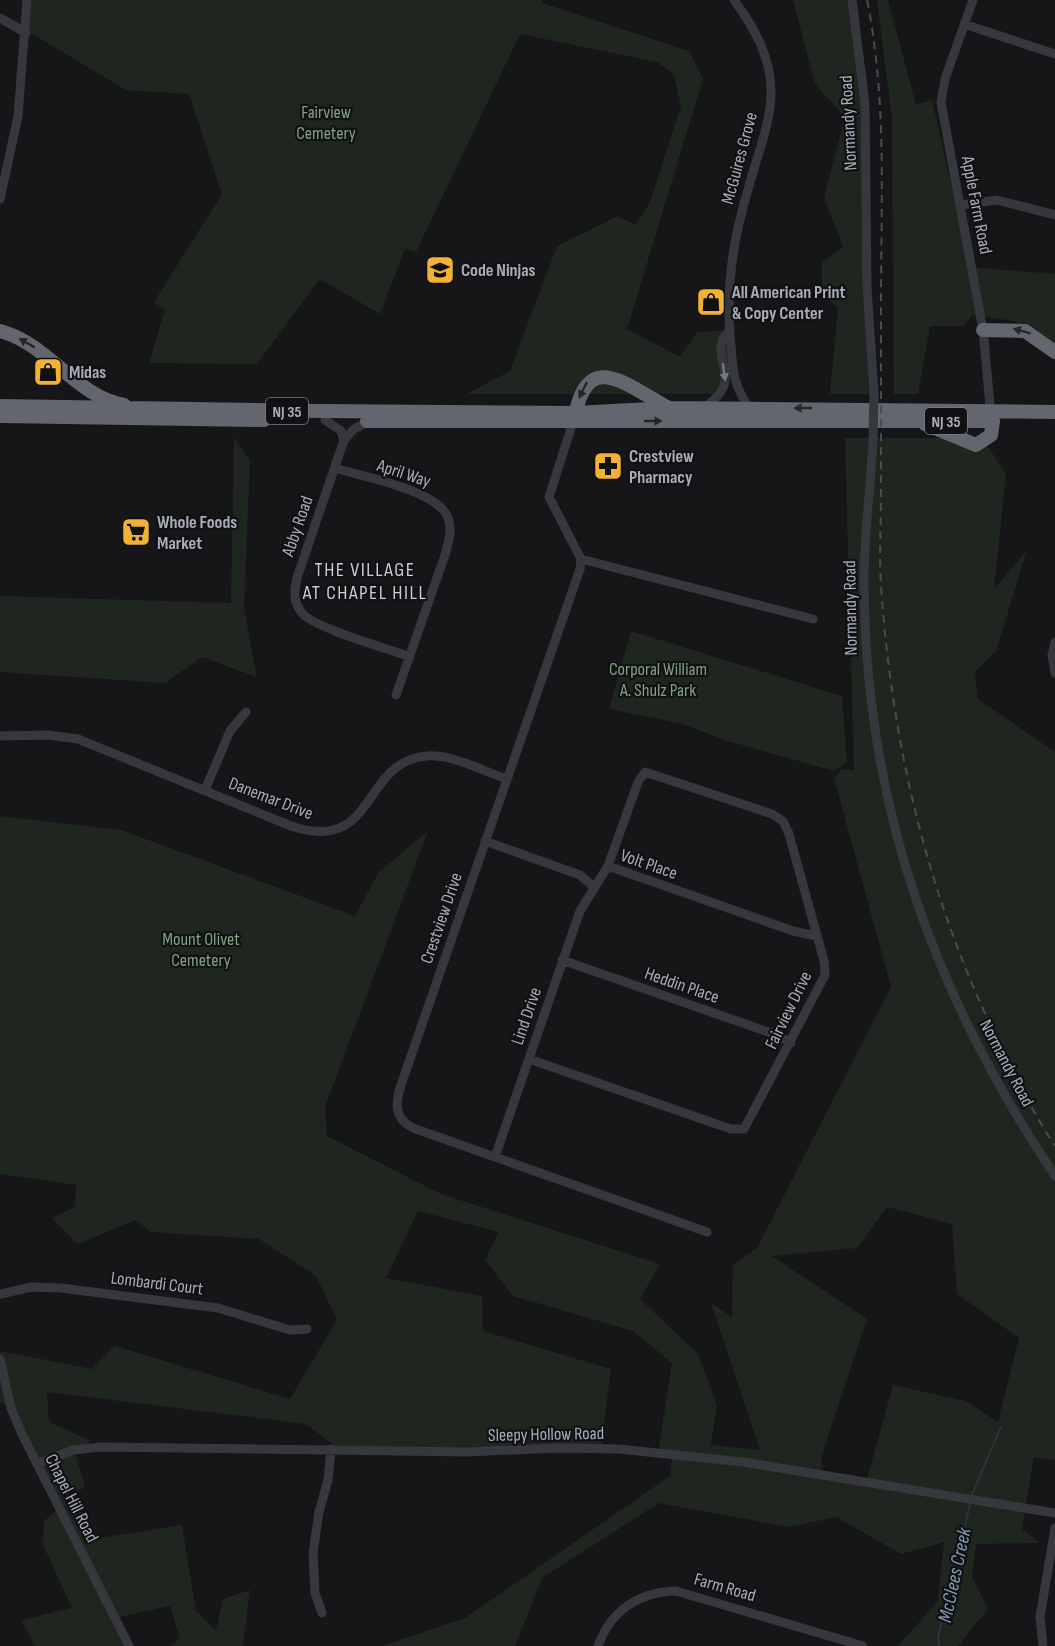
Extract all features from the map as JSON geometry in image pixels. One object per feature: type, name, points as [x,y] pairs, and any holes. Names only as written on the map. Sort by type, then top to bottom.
[{"type":"highway","points":[[983,330],[1025,331],[1055,352]]},
{"type":"highway","points":[[0,331],[29,343],[95,395],[115,403],[150,410]]},
{"type":"highway","points":[[574,417],[582,387],[599,376],[611,377],[669,408]]},
{"type":"highway","name":"NJ 35","points":[[0,406],[908,421],[1055,412]]},
{"type":"highway","name":"NJ 35","points":[[0,416],[370,421],[574,417],[669,408],[749,408],[912,409],[1055,421]]},
{"type":"highway","points":[[908,421],[936,428],[976,445],[991,435],[992,416]]},
{"type":"street","points":[[0,199],[18,116],[27,0]]},
{"type":"street","name":"McGuires Grove","points":[[734,0],[762,44],[771,92],[768,115],[732,253],[727,300],[736,388],[749,408]]},
{"type":"street","name":"Normandy Road","points":[[852,0],[865,104],[867,287],[874,394],[865,553],[865,630],[874,727],[894,834],[921,918],[960,1010],[994,1078],[1055,1176]]},
{"type":"street","name":"Apple Farm Road","points":[[973,0],[945,79],[941,102],[983,330],[992,416]]},
{"type":"street","points":[[0,18],[26,33]]},
{"type":"street","points":[[964,24],[1055,54]]},
{"type":"street","points":[[961,205],[997,200],[1055,215]]},
{"type":"street","name":"McGuires Grove","points":[[704,408],[724,387],[726,375],[720,348],[724,336],[730,331]]},
{"type":"street","points":[[574,417],[549,497],[581,559],[813,619]]},
{"type":"street","points":[[325,420],[341,431],[344,440],[354,429],[370,421]]},
{"type":"street","name":"Abby Road","points":[[344,440],[297,578],[294,591],[297,605],[308,620],[410,657]]},
{"type":"street","name":"April Way","points":[[335,468],[431,498],[446,512],[449,520],[450,535],[445,555],[396,695]]},
{"type":"street","name":"Crestview Drive","points":[[581,559],[400,1088],[396,1106],[399,1116],[407,1126],[707,1232]]},
{"type":"street","points":[[1055,642],[1052,655],[1055,673]]},
{"type":"street","points":[[205,790],[230,731],[246,712]]},
{"type":"street","name":"Danemar Drive","points":[[0,736],[48,735],[78,739],[305,831],[323,832],[338,829],[355,819],[365,809],[389,772],[414,758],[442,758],[507,779]]},
{"type":"street","name":"Fairview Drive","points":[[529,1059],[731,1129],[744,1129],[825,975],[824,961],[783,821],[772,814],[645,772],[638,782],[608,866]]},
{"type":"street","points":[[485,841],[580,875],[594,887]]},
{"type":"street","name":"Volt Place","points":[[594,887],[608,866],[793,931],[816,936]]},
{"type":"street","name":"Lind Drive","points":[[495,1157],[562,960],[580,911],[594,887]]},
{"type":"street","name":"Heddin Place","points":[[562,960],[777,1035],[791,1043]]},
{"type":"street","name":"Lombardi Court","points":[[0,1294],[32,1287],[61,1288],[218,1308],[290,1330],[307,1329]]},
{"type":"street","name":"Chapel Hill Road","points":[[0,1359],[4,1397],[129,1646]]},
{"type":"street","name":"Sleepy Hollow Road","points":[[37,1464],[55,1455],[84,1448],[468,1452],[557,1448],[619,1449],[743,1462],[1055,1513]]},
{"type":"street","points":[[322,1613],[315,1593],[313,1553],[319,1512],[328,1480],[331,1449]]},
{"type":"street","points":[[1044,1646],[1040,1617],[1055,1528]]},
{"type":"street","name":"Farm Road","points":[[597,1646],[606,1626],[628,1604],[653,1593],[676,1591],[863,1646]]},
{"type":"green space","name":"Fairview Cemetery","points":[[28,0],[542,0],[542,3],[689,51],[703,79],[627,329],[680,357],[697,332],[729,330],[729,373],[717,394],[467,394],[510,371],[557,246],[618,216],[635,225],[650,202],[681,106],[674,75],[657,62],[520,34],[416,252],[405,249],[380,314],[320,279],[257,364],[149,363],[165,310],[154,302],[222,194],[189,94],[126,90],[26,30]]},
{"type":"green space","points":[[793,0],[848,0],[861,106],[869,394],[830,394],[838,307],[822,295],[822,262],[843,247],[824,197],[845,117],[815,84]]},
{"type":"green space","points":[[877,0],[888,0],[916,105],[932,100],[970,267],[1055,274],[1055,351],[1014,321],[972,315],[964,326],[930,326],[918,394],[894,394],[892,119]]},
{"type":"green space","points":[[234,437],[250,460],[244,608],[257,677],[202,657],[165,683],[0,672],[0,596],[231,603]]},
{"type":"green space","name":"Mount Olivet Cemetery","points":[[845,438],[975,438],[987,445],[1006,474],[994,589],[1027,550],[996,651],[975,672],[978,699],[1055,752],[1055,1460],[1034,1457],[1022,1529],[1040,1543],[976,1544],[972,1577],[988,1609],[958,1646],[898,1646],[938,1601],[944,1542],[901,1554],[836,1517],[789,1527],[659,1503],[542,1578],[515,1646],[382,1646],[465,1618],[670,1476],[672,1456],[658,1454],[672,1363],[633,1331],[513,1296],[485,1260],[499,1232],[418,1211],[386,1278],[482,1296],[483,1331],[611,1369],[601,1450],[338,1449],[306,1424],[47,1392],[49,1422],[91,1441],[75,1453],[85,1486],[75,1495],[93,1539],[182,1525],[196,1611],[216,1631],[223,1599],[250,1590],[243,1646],[171,1646],[180,1638],[170,1606],[114,1618],[122,1646],[35,1646],[21,1620],[72,1608],[43,1545],[44,1521],[58,1509],[14,1406],[0,1403],[0,1351],[92,1369],[115,1346],[290,1399],[337,1320],[316,1276],[259,1239],[151,1232],[136,1220],[78,1244],[52,1218],[75,1207],[76,1185],[0,1174],[0,816],[121,830],[355,916],[379,872],[428,831],[325,1107],[327,1136],[441,1194],[660,1264],[640,1299],[698,1354],[717,1405],[711,1445],[760,1450],[711,1303],[732,1317],[733,1265],[757,1248],[891,987],[834,778],[842,769],[854,770]],"holes":[[[887,1207],[952,1224],[957,1294],[1019,1338],[998,1422],[966,1401],[893,1385],[867,1479],[822,1472],[821,1458],[867,1319],[772,1256],[857,1248]]]},
{"type":"green space","name":"Corporal William A. Shulz Park","points":[[631,631],[842,696],[847,762],[834,771],[728,741],[682,724],[609,709]]},
{"type":"waterway","name":"McClees Creek","points":[[972,1494],[1001,1427]]},
{"type":"waterway","name":"McClees Creek","points":[[939,1646],[938,1638],[970,1504]]},
{"type":"railway","points":[[867,0],[878,75],[882,150],[880,574],[894,703],[917,817],[950,928],[996,1037],[1031,1106],[1055,1146]]},
{"type":"place","name":"Code Ninjas","points":[[440,270]]},
{"type":"place","name":"All American Print & Copy Center","points":[[711,302]]},
{"type":"place","name":"Midas","points":[[48,372]]},
{"type":"place","name":"Crestview Pharmacy","points":[[608,466]]},
{"type":"place","name":"Whole Foods Market","points":[[136,532]]},
{"type":"district","name":"THE VILLAGE AT CHAPEL HILL","points":[[365,580]]}]
